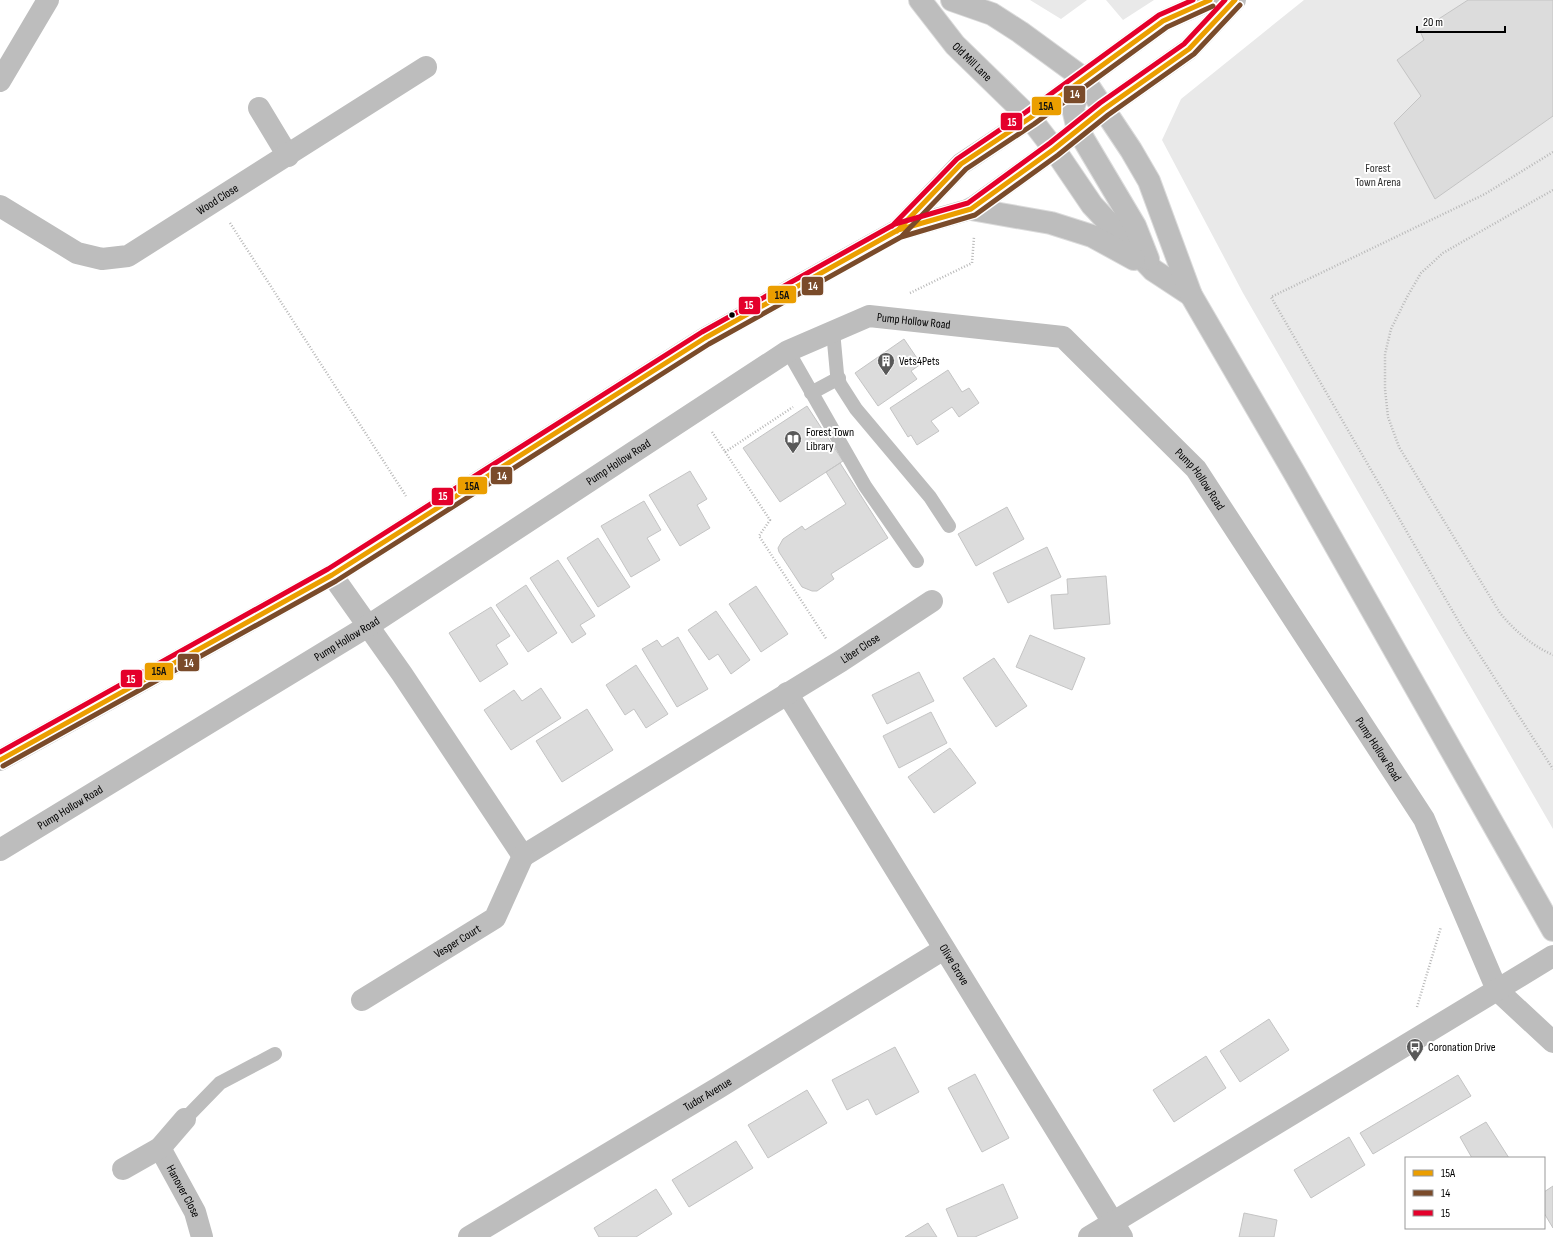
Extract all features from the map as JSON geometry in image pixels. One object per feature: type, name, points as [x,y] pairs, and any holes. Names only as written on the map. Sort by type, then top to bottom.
[{"type":"main road","points":[[898,230],[961,164],[1030,118],[1162,22],[1210,0]]},
{"type":"main road","points":[[0,760],[332,576],[705,338],[898,230],[971,209],[1054,149],[1104,109],[1189,49],[1235,0]]},
{"type":"street","points":[[0,81],[48,0]]},
{"type":"street","name":"Old Mill Lane","points":[[920,0],[955,44],[1030,118],[1054,149]]},
{"type":"street","points":[[952,0],[992,14],[1083,78],[1104,109],[1149,181],[1191,295],[1295,474],[1553,930]]},
{"type":"street","name":"Wood Close","points":[[0,206],[77,253],[102,259],[128,256],[288,156],[426,67]]},
{"type":"street","points":[[1083,78],[1073,108],[1078,130],[1135,226],[1152,270]]},
{"type":"street","points":[[259,108],[288,156]]},
{"type":"street","points":[[1054,149],[1092,205],[1152,270]]},
{"type":"street","points":[[971,209],[1050,224],[1092,236],[1152,270],[1191,295]]},
{"type":"street","name":"Pump Hollow Road","points":[[0,850],[368,626],[788,351],[869,316],[1063,337],[1196,469],[1424,819],[1497,990],[1553,1042]]},
{"type":"street","points":[[332,576],[402,674],[523,856]]},
{"type":"street","name":"Liber Close","points":[[523,856],[841,661],[932,601]]},
{"type":"street","name":"Olive Grove","points":[[787,693],[1118,1230]]},
{"type":"street","name":"Vesper Court","points":[[362,1000],[495,918],[523,856]]},
{"type":"street","name":"Tudor Avenue","points":[[469,1237],[718,1088],[944,949]]},
{"type":"street","points":[[1089,1237],[1118,1230],[1406,1046],[1553,956]]},
{"type":"street","points":[[123,1169],[160,1148],[185,1119]]},
{"type":"street","name":"Hanover Close","points":[[160,1148],[195,1212],[202,1237]]},
{"type":"lane","points":[[833,331],[839,378],[856,409],[930,497],[949,526]]},
{"type":"lane","points":[[788,351],[866,486],[917,561]]},
{"type":"lane","points":[[811,393],[839,378]]},
{"type":"lane","points":[[185,1119],[220,1083],[275,1054]]},
{"type":"path","points":[[1553,152],[1485,194],[1271,296],[1463,629],[1553,769]]},
{"type":"path","points":[[1553,190],[1443,253],[1421,274],[1391,329],[1385,354],[1385,389],[1388,417],[1399,447],[1500,613],[1514,630],[1540,649],[1553,655]]},
{"type":"path","points":[[216,201],[421,519]]},
{"type":"path","points":[[900,319],[900,298],[972,263],[974,234]]},
{"type":"path","points":[[725,452],[796,405]]},
{"type":"path","points":[[698,411],[770,520],[759,536],[841,661]]},
{"type":"path","points":[[1406,1046],[1453,887]]},
{"type":"green space","points":[[1030,0],[1087,0],[1061,19]]},
{"type":"green space","points":[[1106,0],[1154,0],[1123,20]]},
{"type":"green space","name":"Forest Town Arena","points":[[1304,0],[1553,0],[1553,829],[1243,293],[1162,140],[1181,99]]},
{"type":"building","name":"Forest Town Arena","points":[[1468,0],[1553,0],[1553,116],[1435,199],[1394,123],[1421,96],[1397,60],[1424,40],[1420,31]]},
{"type":"building","name":"Vets4Pets","points":[[904,339],[921,364],[911,371],[917,379],[878,406],[855,373]]},
{"type":"building","points":[[948,370],[962,392],[969,388],[979,403],[959,417],[952,407],[931,421],[939,431],[917,445],[911,435],[908,437],[890,408]]},
{"type":"building","name":"Forest Town Library","points":[[807,406],[843,461],[780,502],[743,448]]},
{"type":"building","points":[[840,463],[888,538],[831,574],[834,579],[817,591],[812,591],[802,587],[779,552],[778,548],[783,539],[802,526],[805,530],[846,504],[826,472]]},
{"type":"building","points":[[690,471],[707,499],[697,505],[710,528],[680,546],[649,495]]},
{"type":"building","points":[[644,501],[661,530],[647,538],[660,560],[631,577],[601,526]]},
{"type":"building","points":[[1007,507],[1024,539],[976,566],[958,534]]},
{"type":"building","points":[[598,538],[630,587],[598,607],[567,558]]},
{"type":"building","points":[[1047,547],[1061,577],[1008,603],[993,573]]},
{"type":"building","points":[[558,560],[595,616],[580,625],[586,634],[572,643],[530,578]]},
{"type":"building","points":[[1106,576],[1110,624],[1054,629],[1051,595],[1068,594],[1067,579]]},
{"type":"building","points":[[526,585],[557,633],[528,652],[496,605]]},
{"type":"building","points":[[756,586],[788,634],[761,652],[729,604]]},
{"type":"building","points":[[491,607],[510,636],[496,645],[508,664],[480,682],[449,633]]},
{"type":"building","points":[[716,611],[750,660],[731,674],[718,654],[709,660],[688,630]]},
{"type":"building","points":[[1030,635],[1085,658],[1072,690],[1016,667]]},
{"type":"building","points":[[678,637],[708,689],[677,707],[642,649],[657,640],[662,647]]},
{"type":"building","points":[[994,658],[1027,706],[996,727],[963,678]]},
{"type":"building","points":[[636,665],[668,714],[646,728],[634,709],[625,715],[606,685]]},
{"type":"building","points":[[919,672],[934,701],[887,724],[872,695]]},
{"type":"building","points":[[541,688],[561,718],[511,750],[484,710],[514,690],[522,701]]},
{"type":"building","points":[[587,709],[613,750],[562,782],[536,741]]},
{"type":"building","points":[[931,712],[947,743],[899,768],[883,736]]},
{"type":"building","points":[[950,748],[976,783],[934,813],[908,777]]},
{"type":"building","points":[[1269,1019],[1289,1050],[1240,1082],[1220,1051]]},
{"type":"building","points":[[895,1047],[919,1092],[876,1115],[868,1099],[847,1110],[832,1080]]},
{"type":"building","points":[[1206,1056],[1226,1088],[1174,1122],[1153,1090]]},
{"type":"building","points":[[975,1074],[1009,1138],[982,1152],[948,1088]]},
{"type":"building","points":[[1458,1075],[1471,1096],[1373,1154],[1360,1133]]},
{"type":"building","points":[[807,1090],[827,1123],[768,1158],[748,1125]]},
{"type":"building","points":[[1486,1122],[1508,1157],[1471,1157],[1460,1137]]},
{"type":"building","points":[[1349,1137],[1365,1165],[1311,1198],[1294,1170]]},
{"type":"building","points":[[736,1141],[753,1168],[689,1207],[672,1180]]},
{"type":"building","points":[[1003,1184],[1018,1218],[975,1237],[958,1237],[946,1209]]},
{"type":"building","points":[[1553,1186],[1553,1228],[1545,1215],[1545,1191]]},
{"type":"building","points":[[656,1189],[672,1214],[636,1237],[599,1237],[594,1228]]},
{"type":"building","points":[[1244,1213],[1277,1220],[1274,1237],[1239,1237]]},
{"type":"building","points":[[928,1223],[937,1237],[905,1237]]},
{"type":"transit line","name":"15","points":[[892,226],[957,159],[1026,112],[1159,15],[1193,0]]},
{"type":"transit line","name":"15A","points":[[897,231],[961,164],[1030,118],[1163,21],[1210,0]]},
{"type":"transit line","name":"15","points":[[0,752],[328,569],[702,332],[895,224],[968,203],[1050,143],[1100,103],[1184,44],[1225,0]]},
{"type":"transit line","name":"15A","points":[[0,760],[332,575],[705,338],[898,230],[971,209],[1054,149],[1104,109],[1189,49],[1235,0]]},
{"type":"transit line","name":"14","points":[[3,766],[336,581],[709,344],[901,237],[975,215],[1058,155],[1108,115],[1194,54],[1240,5]]},
{"type":"transit line","name":"14","points":[[902,236],[966,169],[1034,124],[1167,27],[1213,6]]},
{"type":"place","name":"Vets4Pets","points":[[886,376]]},
{"type":"place","name":"Forest Town Library","points":[[793,454]]},
{"type":"place","name":"Coronation Drive","points":[[1415,1062]]}]
